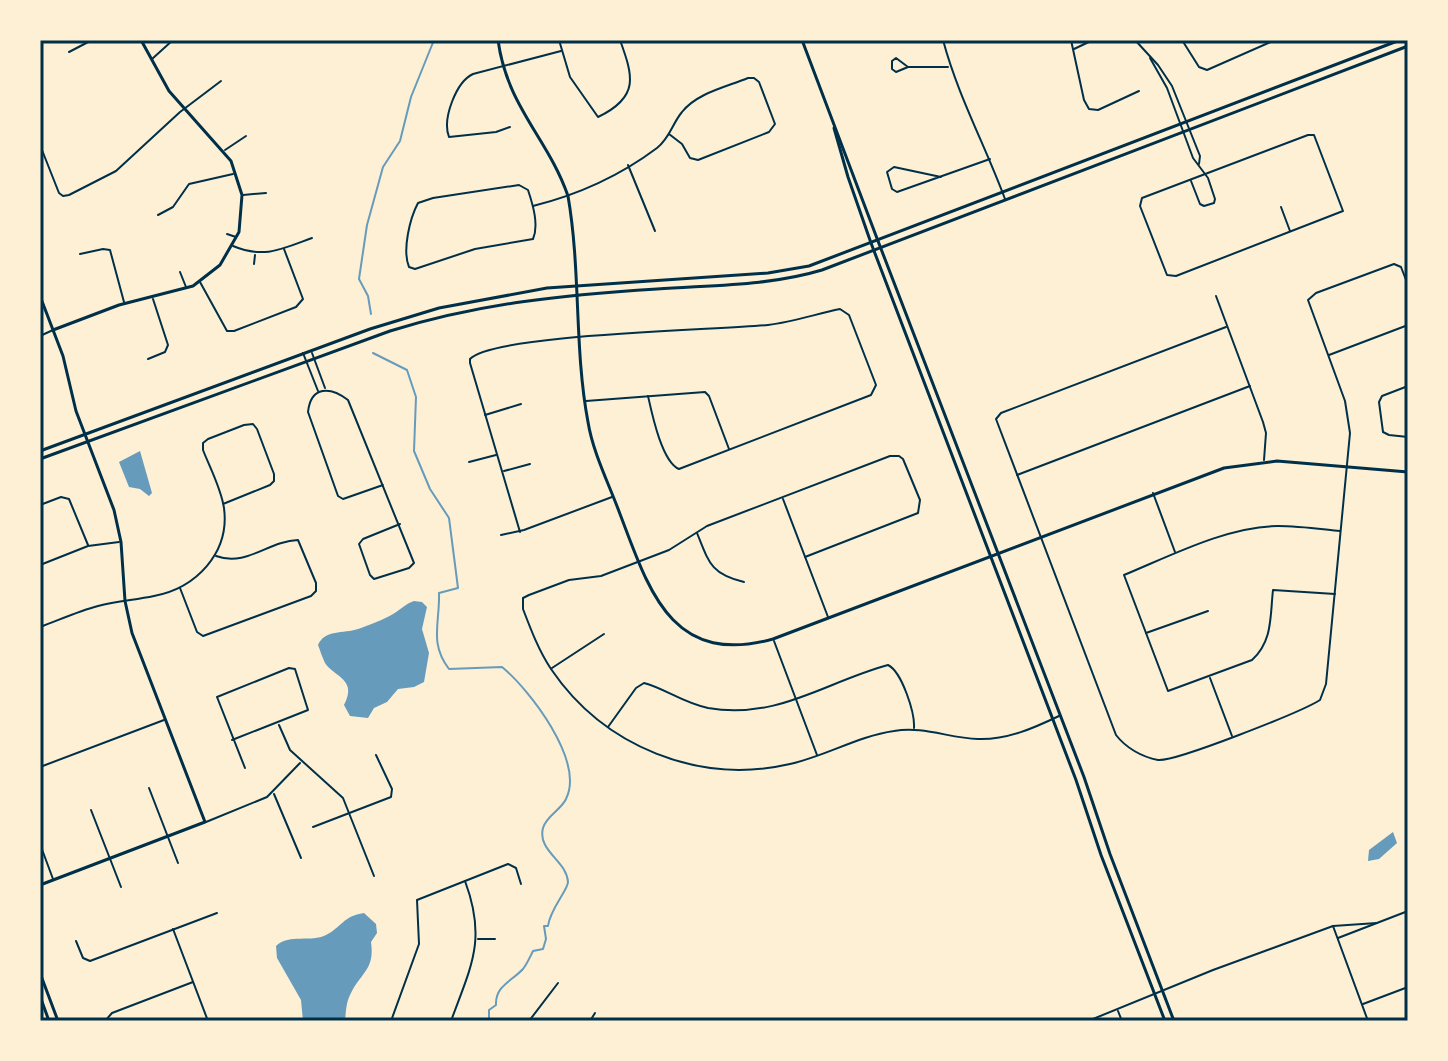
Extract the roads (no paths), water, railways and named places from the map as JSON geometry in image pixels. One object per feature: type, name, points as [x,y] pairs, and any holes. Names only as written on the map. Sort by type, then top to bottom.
[{"type":"main road","points":[[53,330],[125,303],[186,289],[200,282],[220,265],[237,238],[242,195],[236,173],[224,151],[164,85],[141,40]]},
{"type":"main road","points":[[498,40],[518,106],[559,173],[568,196],[590,433],[639,562],[660,607],[689,632],[726,644],[746,645],[773,639],[1212,471],[1264,461],[1408,472]]},
{"type":"main road","points":[[802,40],[1174,1021]]},
{"type":"main road","points":[[40,451],[311,350],[439,308],[523,291],[782,271],[820,262],[1400,40]]},
{"type":"main road","points":[[40,459],[314,358],[440,316],[501,303],[783,279],[822,270],[1408,46]]},
{"type":"main road","points":[[829,109],[871,243],[1165,1021]]},
{"type":"main road","points":[[40,296],[85,434],[112,503],[121,542],[125,601],[132,633],[205,822],[40,885]]},
{"type":"main road","points":[[40,973],[58,1021]]},
{"type":"main road","points":[[40,996],[49,1021]]},
{"type":"street","points":[[69,52],[92,40]]},
{"type":"street","points":[[151,60],[173,40]]},
{"type":"street","points":[[559,40],[570,77],[598,117],[619,102],[632,80],[620,40]]},
{"type":"street","points":[[943,40],[967,111],[1006,201]]},
{"type":"street","points":[[1071,40],[1084,100],[1089,109],[1098,110],[1139,91]]},
{"type":"street","points":[[1073,49],[1093,40]]},
{"type":"street","points":[[1135,40],[1167,77],[1200,156],[1199,164]]},
{"type":"street","points":[[1182,40],[1199,67],[1207,70],[1275,40]]},
{"type":"street","points":[[510,127],[453,138],[447,134],[450,111],[465,78],[561,51]]},
{"type":"street","points":[[1150,58],[1167,88],[1193,158],[1208,178],[1215,199],[1210,204],[1200,204],[1191,179]]},
{"type":"street","points":[[908,67],[950,67]]},
{"type":"street","points":[[533,206],[568,196],[656,149],[690,103],[751,78],[759,82],[775,124],[769,132],[698,160],[690,158],[679,141],[669,134]]},
{"type":"street","points":[[40,145],[57,191],[61,196],[69,195],[116,171],[184,109],[221,81]]},
{"type":"street","points":[[1314,135],[1343,211],[1169,277],[1140,202],[1146,196],[1204,175],[1301,137],[1314,135]]},
{"type":"street","points":[[224,151],[246,136]]},
{"type":"street","points":[[941,177],[894,167],[887,172],[892,189],[897,192],[941,177],[990,159]]},
{"type":"street","points":[[628,165],[655,231]]},
{"type":"street","points":[[158,215],[173,207],[189,184],[236,173]]},
{"type":"street","points":[[519,185],[528,190],[533,206],[536,234],[533,239],[475,249],[415,269],[407,264],[407,243],[415,209],[421,201],[519,185]]},
{"type":"street","points":[[242,195],[266,193]]},
{"type":"street","points":[[1281,207],[1291,232]]},
{"type":"street","points":[[227,234],[237,238]]},
{"type":"street","points":[[233,246],[255,253],[284,249],[312,238]]},
{"type":"street","points":[[200,282],[227,331],[296,307],[303,299],[284,249]]},
{"type":"street","points":[[80,254],[110,250],[125,303]]},
{"type":"street","points":[[254,264],[255,253]]},
{"type":"street","points":[[1226,327],[997,417],[997,424],[1116,735],[1133,751],[1159,760],[1232,737],[1320,700],[1326,684],[1350,433],[1346,406],[1308,306],[1311,296],[1394,264],[1401,267],[1408,285]]},
{"type":"street","points":[[180,272],[186,289]]},
{"type":"street","points":[[1216,296],[1264,426],[1264,461]]},
{"type":"street","points":[[148,359],[165,352],[168,345],[153,297]]},
{"type":"street","points":[[520,532],[470,363],[475,354],[509,344],[765,325],[806,319],[838,309],[849,315],[875,382],[873,393],[684,467],[674,467],[670,463],[648,396]]},
{"type":"street","points":[[1328,356],[1408,325]]},
{"type":"street","points":[[40,336],[53,330]]},
{"type":"street","points":[[311,350],[325,389]]},
{"type":"street","points":[[303,353],[318,392]]},
{"type":"street","points":[[1017,475],[1250,386]]},
{"type":"street","points":[[1408,386],[1382,396],[1379,402],[1383,432],[1408,437]]},
{"type":"street","points":[[383,485],[343,499],[338,496],[308,412],[309,403],[318,392],[325,389],[336,391],[348,400],[400,524],[414,563],[409,568],[374,579],[359,544],[363,539],[400,524]]},
{"type":"street","points":[[585,401],[707,393],[729,450]]},
{"type":"street","points":[[485,415],[521,404]]},
{"type":"street","points":[[40,627],[96,606],[155,596],[180,587],[199,574],[215,555],[224,530],[223,504],[203,443],[253,424],[270,463],[274,481],[223,504]]},
{"type":"street","points":[[469,462],[497,455]]},
{"type":"street","points":[[805,557],[913,515],[920,509],[920,500],[906,463],[899,456],[890,456],[697,533],[675,548],[639,562],[601,576],[569,580],[523,598],[523,609],[536,643],[551,669],[571,695],[607,728],[658,755],[714,769],[773,767],[817,756],[881,733],[914,729],[991,739],[1026,730],[1060,716]]},
{"type":"street","points":[[502,472],[530,464]]},
{"type":"street","points":[[1153,493],[1176,554]]},
{"type":"street","points":[[501,535],[520,532],[613,496]]},
{"type":"street","points":[[40,505],[61,497],[69,499],[88,546]]},
{"type":"street","points":[[782,498],[828,618]]},
{"type":"street","points":[[1336,594],[1273,590],[1267,641],[1263,650],[1252,660],[1168,691],[1124,575],[1232,534],[1260,528],[1277,526],[1341,531]]},
{"type":"street","points":[[697,533],[714,570],[729,579],[744,582]]},
{"type":"street","points":[[180,587],[197,632],[203,636],[311,596],[316,591],[316,583],[298,540],[244,558],[229,559],[215,555]]},
{"type":"street","points":[[40,565],[88,546],[121,542]]},
{"type":"street","points":[[1146,633],[1208,611]]},
{"type":"street","points":[[551,669],[604,634]]},
{"type":"street","points":[[773,639],[817,756]]},
{"type":"street","points":[[607,728],[636,688],[644,683],[684,701],[727,710],[762,709],[796,700],[885,666],[897,672],[914,714],[914,729]]},
{"type":"street","points":[[232,740],[308,710],[293,668],[218,696],[218,704],[232,740],[245,768]]},
{"type":"street","points":[[1210,677],[1232,737]]},
{"type":"street","points":[[40,767],[164,720]]},
{"type":"street","points":[[278,723],[288,748],[338,793],[350,813],[374,876]]},
{"type":"street","points":[[313,827],[393,795],[376,755]]},
{"type":"street","points":[[205,822],[273,793],[302,762]]},
{"type":"street","points":[[149,788],[178,863]]},
{"type":"street","points":[[273,793],[301,858]]},
{"type":"street","points":[[91,810],[121,887]]},
{"type":"street","points":[[40,844],[54,880]]},
{"type":"street","points":[[391,1021],[419,944],[416,902],[512,864],[521,884]]},
{"type":"street","points":[[451,1021],[477,938],[475,909],[465,881]]},
{"type":"street","points":[[1337,938],[1408,911]]},
{"type":"street","points":[[76,941],[83,958],[90,961],[217,913]]},
{"type":"street","points":[[1089,1021],[1210,971],[1333,926],[1377,923]]},
{"type":"street","points":[[1333,926],[1368,1021]]},
{"type":"street","points":[[173,929],[208,1021]]},
{"type":"street","points":[[477,938],[495,939]]},
{"type":"street","points":[[105,1021],[112,1013],[193,982]]},
{"type":"street","points":[[529,1021],[558,983]]},
{"type":"street","points":[[1362,1004],[1408,987]]},
{"type":"street","points":[[1117,1009],[1122,1021]]},
{"type":"street","points":[[590,1021],[595,1013]]},
{"type":"water","points":[[140,451],[152,493],[149,496],[140,489],[129,487],[119,462]]},
{"type":"water","points":[[414,601],[422,602],[427,607],[422,629],[429,653],[424,682],[398,689],[387,702],[374,708],[368,718],[350,716],[344,705],[348,696],[347,684],[325,663],[318,645],[325,636],[371,624]]},
{"type":"water","points":[[1393,832],[1397,843],[1379,859],[1368,861],[1369,850]]},
{"type":"water","points":[[364,913],[376,924],[377,933],[371,942],[369,965],[349,998],[345,1021],[303,1021],[301,1000],[277,958],[276,946],[288,940],[320,937],[347,919]]},
{"type":"waterway","points":[[371,314],[368,296],[359,279],[367,225],[383,167],[400,141],[411,97],[434,40]]},
{"type":"waterway","points":[[373,353],[407,370],[416,397],[414,451],[430,489],[449,518],[458,588],[439,593],[437,641],[443,660],[449,669],[502,667],[539,708],[568,765],[570,783],[566,799],[550,816],[542,836],[548,850],[563,868],[568,882],[548,926],[544,926],[546,939],[543,949],[533,951],[523,969],[501,988],[496,1005],[489,1010],[489,1021]]}]
